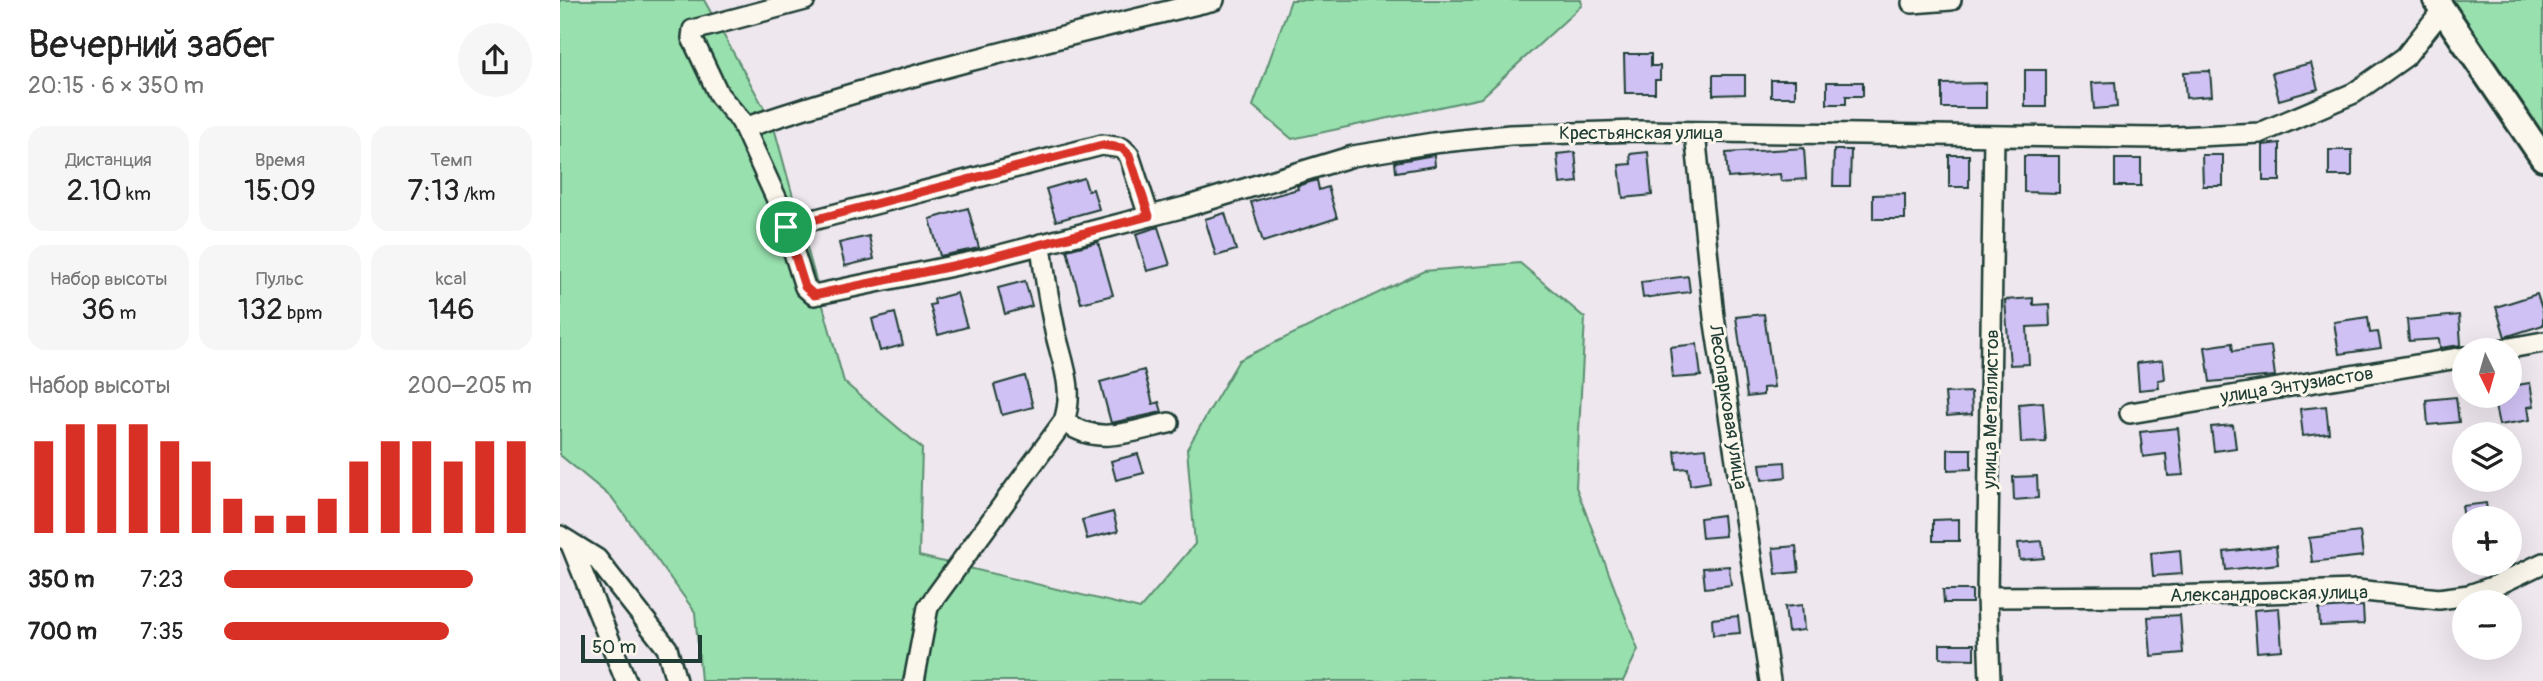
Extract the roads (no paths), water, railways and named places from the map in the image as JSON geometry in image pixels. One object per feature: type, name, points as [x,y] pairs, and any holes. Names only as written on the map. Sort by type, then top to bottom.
[{"type":"main road","points":[[2440,4],[2543,158]]},
{"type":"street","points":[[805,0],[693,30],[692,38],[719,95],[744,128],[786,227],[1102,145],[1122,148],[1129,155],[1149,216]]},
{"type":"street","points":[[744,128],[801,108],[1045,41],[1214,0]]},
{"type":"street","points":[[1912,4],[1951,0]]},
{"type":"street","name":"Крестьянская улица","points":[[786,227],[805,287],[814,295],[1041,244],[1149,216],[1353,156],[1433,143],[1510,135],[1639,131],[2156,138],[2260,133],[2354,93],[2405,57],[2440,4]]},
{"type":"street","name":"Лесопарковая улица","points":[[1695,133],[1714,317],[1770,681]]},
{"type":"street","name":"улица Металлистов","points":[[1990,681],[1987,597],[1994,136]]},
{"type":"street","points":[[914,681],[928,607],[1064,421],[1070,404],[1069,386],[1055,330],[1041,244]]},
{"type":"street","points":[[2522,346],[2543,342]]},
{"type":"street","name":"улица Энтузиастов","points":[[2130,413],[2452,359]]},
{"type":"street","points":[[1064,421],[1078,432],[1100,437],[1169,423]]},
{"type":"street","points":[[565,539],[626,681]]},
{"type":"street","points":[[565,539],[597,559],[667,648],[676,681]]},
{"type":"street","name":"Александровская улица","points":[[1987,597],[2170,596],[2356,590],[2439,599],[2487,589],[2543,563]]}]
